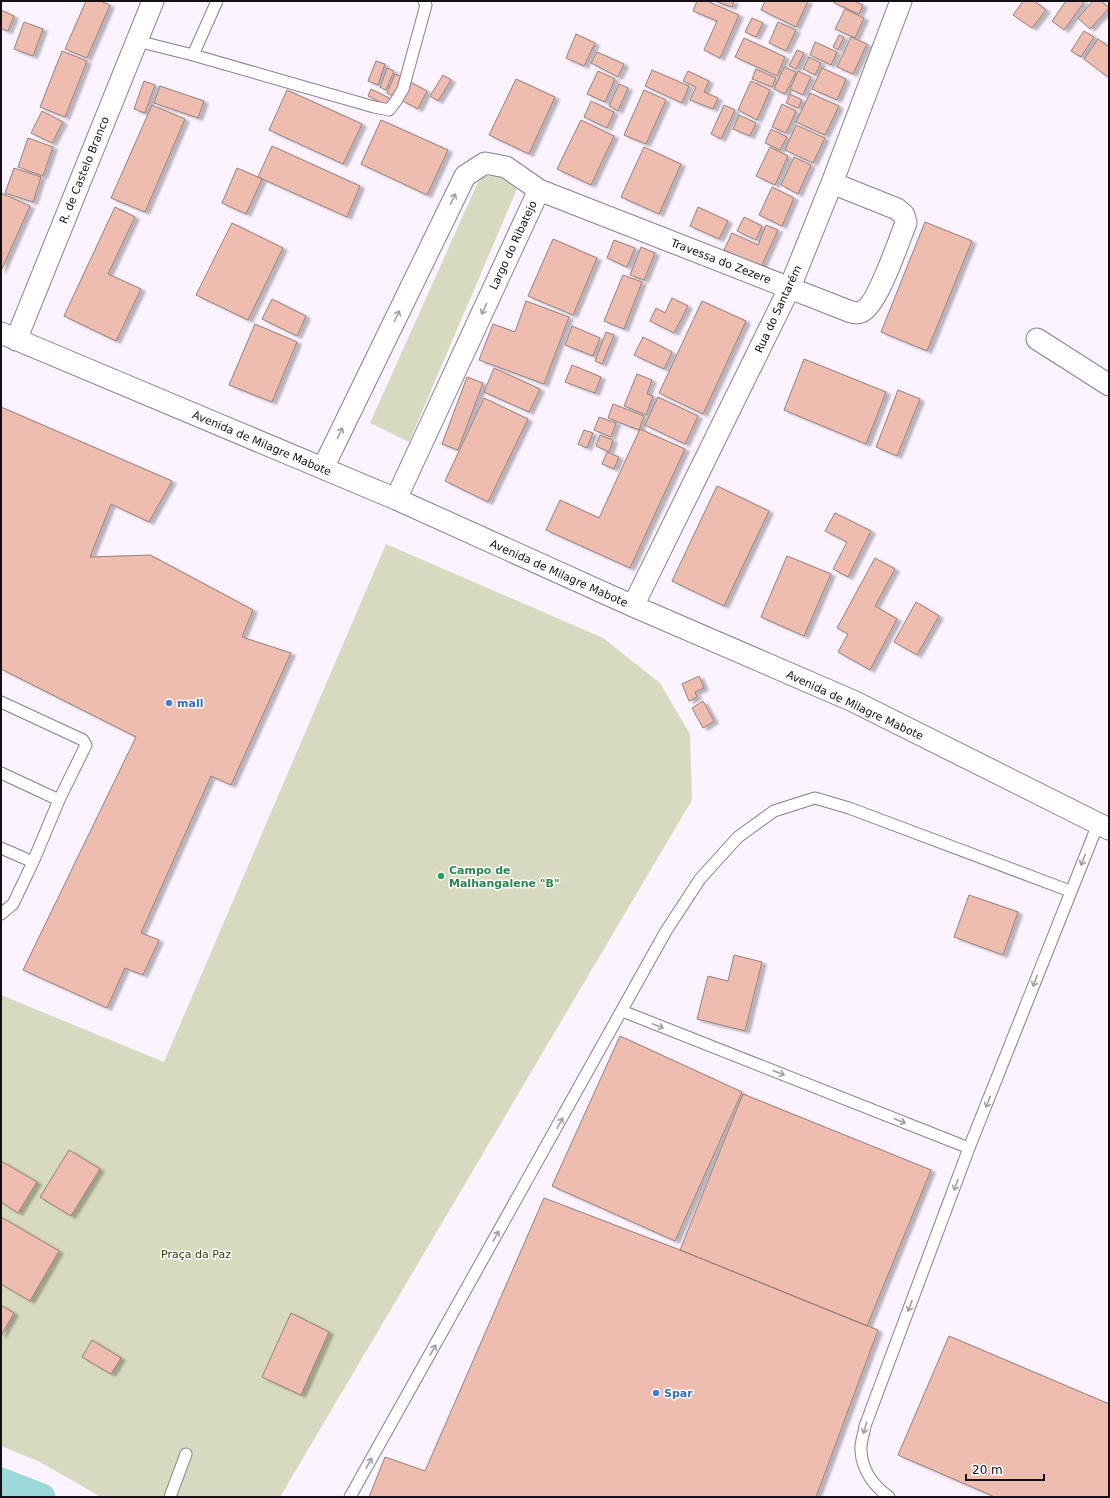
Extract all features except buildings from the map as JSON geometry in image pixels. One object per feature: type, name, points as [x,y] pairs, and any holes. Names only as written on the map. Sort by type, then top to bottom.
[{"type":"street","name":"R. de Castelo Branco","points":[[8,336],[137,41],[153,1]]},
{"type":"street","name":"Rua do Santarém","points":[[632,606],[790,287],[832,183],[900,1]]},
{"type":"street","name":"Largo do Ribatejo","points":[[323,468],[465,176],[485,163],[506,167],[539,190],[396,499]]},
{"type":"street","name":"Travessa do Zezere","points":[[539,190],[846,310],[854,313],[862,312],[868,308],[878,294],[906,223],[904,215],[897,209],[832,183]]},
{"type":"street","name":"Avenida de Milagre Mabote","points":[[8,336],[396,499],[632,606],[853,701],[1103,826]]},
{"type":"street","points":[[1037,339],[1109,384]]},
{"type":"lane","points":[[193,55],[217,1]]},
{"type":"lane","points":[[137,41],[193,55],[389,110],[396,102],[403,89],[426,5],[424,1]]},
{"type":"lane","points":[[1,702],[83,740],[86,745],[59,800],[33,862],[13,904],[1,914]]},
{"type":"lane","points":[[1,773],[59,800]]},
{"type":"lane","points":[[350,1497],[666,931],[700,879],[738,837],[774,811],[815,798],[849,808],[1070,891]]},
{"type":"lane","points":[[889,1497],[879,1490],[866,1471],[860,1450],[866,1426],[969,1148],[1070,891],[1103,826]]},
{"type":"lane","points":[[1,848],[33,862]]},
{"type":"lane","points":[[622,1011],[969,1148]]},
{"type":"lane","points":[[170,1497],[186,1454]]},
{"type":"green space","points":[[491,175],[506,179],[517,189],[409,442],[370,423],[478,182]]},
{"type":"green space","name":"Praça da Paz","points":[[386,544],[603,638],[660,683],[690,734],[692,800],[280,1497],[101,1497],[38,1461],[1,1446],[1,995],[164,1062]]},
{"type":"waterway","points":[[1,1481],[42,1497]]},
{"type":"place","name":"mall","points":[[169,703]]},
{"type":"place","name":"Campo de Malhangalene \"B\"","points":[[441,876]]},
{"type":"place","name":"Spar","points":[[656,1393]]}]
